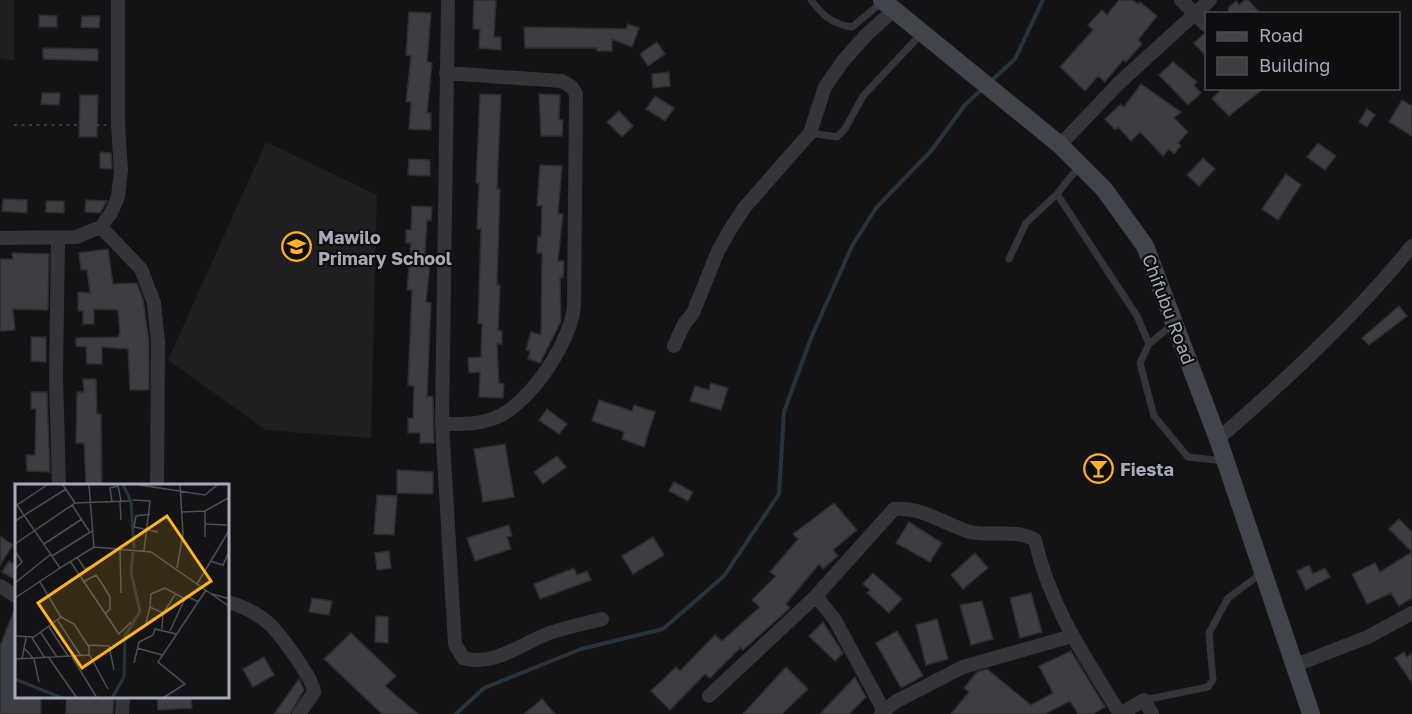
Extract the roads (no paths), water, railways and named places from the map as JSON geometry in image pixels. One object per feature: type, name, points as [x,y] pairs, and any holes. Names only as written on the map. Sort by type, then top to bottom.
[{"type":"main road","name":"Chifubu Road","points":[[887,4],[924,31],[1060,146],[1104,189],[1144,246],[1218,440],[1311,714]]},
{"type":"street","points":[[0,238],[76,237],[101,226],[111,213],[121,184],[118,125],[118,0]]},
{"type":"street","points":[[448,0],[442,424],[455,644],[463,658],[475,662],[521,648],[547,634],[602,619]]},
{"type":"street","points":[[1182,0],[1205,25]]},
{"type":"street","points":[[1060,146],[1119,83],[1210,0]]},
{"type":"street","points":[[674,346],[684,324],[693,313],[718,251],[731,228],[745,207],[810,133],[825,87],[887,4]]},
{"type":"street","points":[[442,424],[478,423],[510,411],[539,380],[571,325],[574,306],[577,160],[576,94],[572,87],[562,81],[446,73]]},
{"type":"street","points":[[101,226],[141,269],[154,303],[158,342],[157,484]]},
{"type":"street","points":[[58,239],[56,378],[59,484]]},
{"type":"street","points":[[1218,440],[1298,370],[1389,274],[1412,246]]},
{"type":"street","points":[[709,696],[816,596],[894,509],[910,507],[971,532],[1026,534],[1035,540],[1050,593],[1072,636],[1120,714],[1144,700],[1152,714]]},
{"type":"street","points":[[0,586],[15,595]]},
{"type":"street","points":[[816,596],[841,630],[883,712],[895,702],[963,667],[1072,636]]},
{"type":"street","points":[[230,603],[258,615],[276,628],[309,678],[314,692],[299,714]]},
{"type":"street","points":[[1293,666],[1368,637],[1412,613]]},
{"type":"street","points":[[122,714],[123,699]]},
{"type":"lane","points":[[811,0],[822,14],[836,25],[852,27],[887,4]]},
{"type":"lane","points":[[810,133],[837,136],[845,129],[863,96],[924,31]]},
{"type":"lane","points":[[1009,259],[1026,223],[1057,194],[1080,165]]},
{"type":"lane","points":[[1057,194],[1137,316],[1149,344]]},
{"type":"lane","points":[[1174,324],[1149,344],[1140,363],[1154,416],[1188,458],[1224,461]]},
{"type":"lane","points":[[1144,700],[1208,687],[1213,680],[1209,633],[1228,598],[1262,573]]},
{"type":"waterway","points":[[991,81],[1015,59],[1043,0]]},
{"type":"waterway","points":[[456,714],[484,688],[581,649],[663,629],[724,576],[779,494],[784,412],[811,338],[852,246],[876,208],[931,151],[965,105],[983,88]]},
{"type":"place","name":"Mawilo Primary School","points":[[297,247]]},
{"type":"place","name":"Fiesta","points":[[1099,469]]}]
